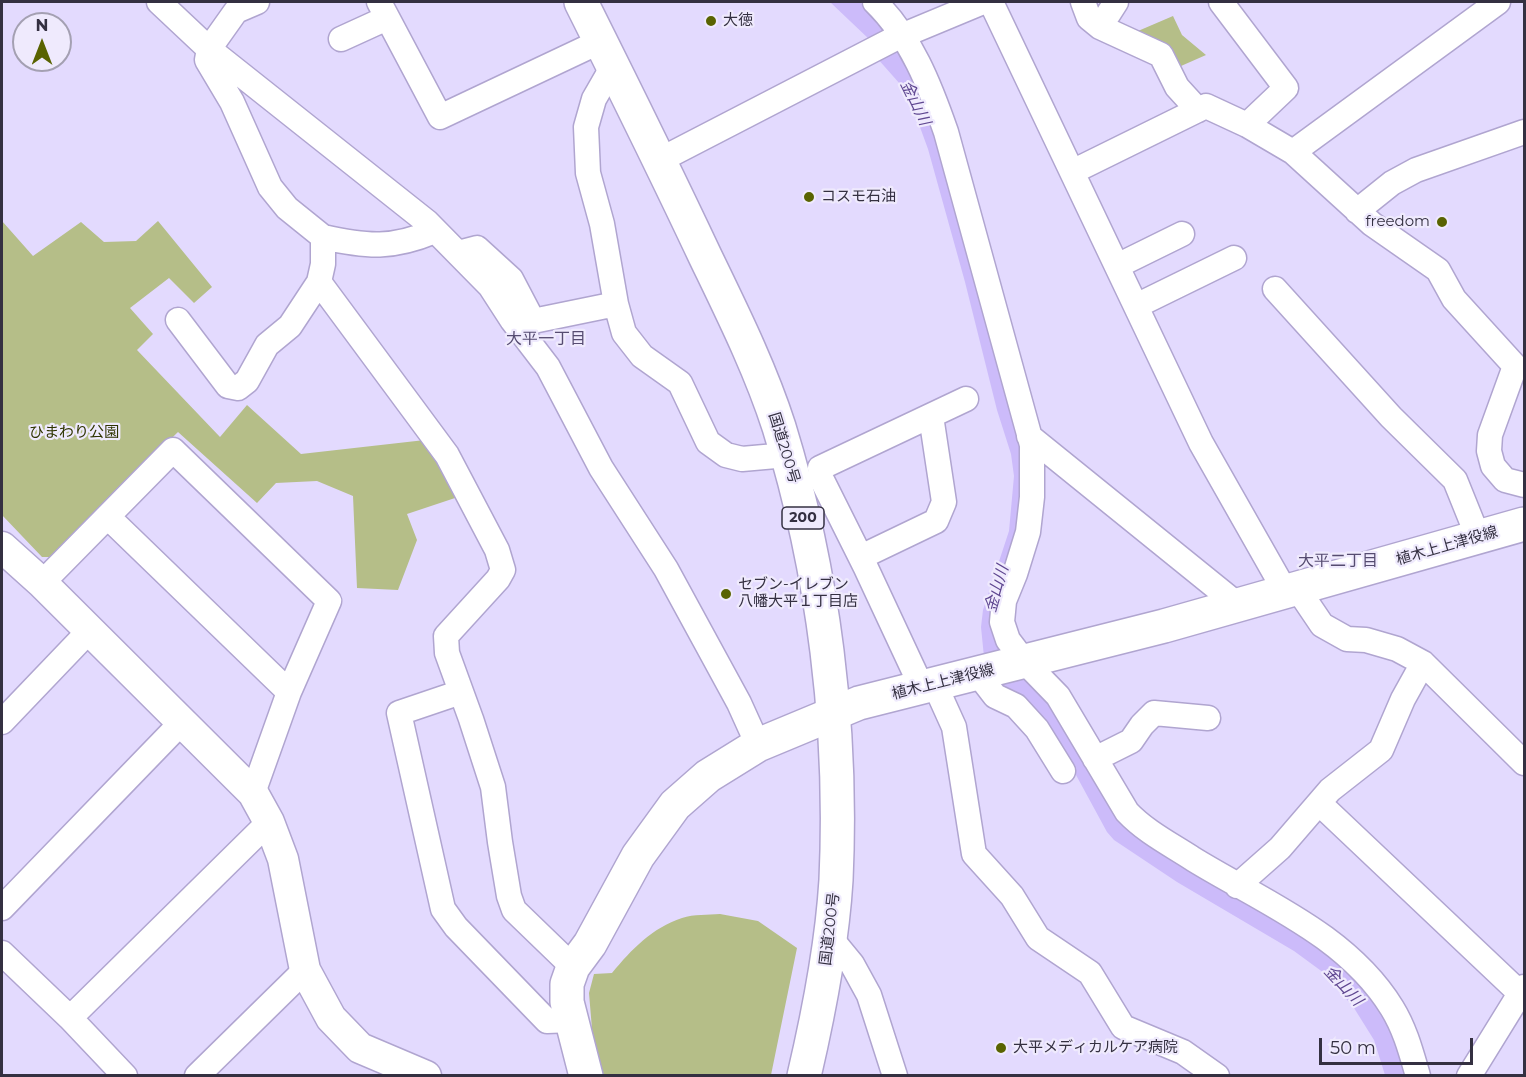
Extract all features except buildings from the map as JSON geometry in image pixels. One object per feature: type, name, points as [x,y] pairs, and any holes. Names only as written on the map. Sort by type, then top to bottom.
[{"type":"main road","name":"国道200号","points":[[581,2],[660,160],[751,353],[779,426],[800,468],[812,561],[827,645],[834,714],[837,810],[836,882],[818,1017],[804,1076]]},
{"type":"main road","name":"植木上上津役線","points":[[586,1076],[567,1002],[567,984],[573,968],[590,945],[638,856],[675,805],[708,776],[758,745],[859,703],[1164,626],[1524,524]]},
{"type":"street","points":[[159,2],[209,49],[427,222],[490,286],[512,320],[548,367],[601,468],[666,570],[739,703],[758,745]]},
{"type":"street","points":[[257,2],[236,11],[209,49],[207,60],[232,102],[270,187],[287,208],[323,237],[354,244],[387,245],[410,242],[435,231]]},
{"type":"street","points":[[874,2],[893,21],[898,37],[931,90],[946,132],[1032,445],[1032,498],[1028,532],[1016,574],[1004,601],[1002,622],[1008,640],[995,696],[1016,706],[1037,729],[1063,771]]},
{"type":"street","points":[[660,160],[898,37],[983,2]]},
{"type":"street","points":[[992,2],[1202,443],[1291,589],[1322,625],[1347,639],[1366,640],[1397,649],[1423,663],[1524,764]]},
{"type":"street","points":[[1083,2],[1089,18],[1100,27],[1161,55],[1177,87],[1198,110]]},
{"type":"street","points":[[1100,27],[1116,2]]},
{"type":"street","points":[[1221,2],[1286,88],[1247,124]]},
{"type":"street","points":[[1293,152],[1498,2]]},
{"type":"street","points":[[341,39],[383,10],[440,117],[607,53]]},
{"type":"street","points":[[607,53],[586,127],[588,173],[602,224],[616,304],[624,333],[642,356],[680,383],[708,442],[726,455],[800,468],[821,478],[928,687],[954,727],[974,854],[1012,896],[1038,938],[1090,973],[1123,1027],[1183,1052],[1217,1076]]},
{"type":"street","points":[[1072,172],[1206,106],[1247,124],[1293,152],[1372,224],[1438,270],[1454,299],[1515,366],[1490,435],[1489,451],[1493,466],[1505,480],[1524,485]]},
{"type":"street","points":[[1357,211],[1392,183],[1416,171],[1524,132]]},
{"type":"street","points":[[1117,266],[1182,234]]},
{"type":"street","points":[[178,320],[228,386],[238,388],[247,381],[267,345],[290,326],[319,282],[323,264],[323,237]]},
{"type":"street","points":[[458,253],[477,248],[510,279],[532,321],[616,304]]},
{"type":"street","points":[[1136,306],[1234,258]]},
{"type":"street","points":[[319,282],[447,455],[497,550],[502,570],[498,579],[446,636],[447,653],[492,788],[509,896],[514,910],[573,968]]},
{"type":"street","points":[[1275,289],[1391,417],[1455,480],[1478,537]]},
{"type":"street","points":[[800,468],[930,416],[966,399]]},
{"type":"street","points":[[861,557],[936,521],[944,502],[930,416]]},
{"type":"street","points":[[1029,436],[1238,605]]},
{"type":"street","points":[[42,583],[173,450],[329,601],[289,692],[253,793]]},
{"type":"street","points":[[108,517],[289,692]]},
{"type":"street","points":[[2,547],[42,583],[253,793],[269,822],[283,859],[305,970],[332,1018],[360,1048],[426,1076]]},
{"type":"street","points":[[2,722],[89,631]]},
{"type":"street","points":[[1237,886],[1280,848],[1330,790],[1381,750],[1403,699],[1423,663]]},
{"type":"street","points":[[1001,668],[1058,696],[1127,812],[1141,826],[1237,886],[1310,926],[1358,964],[1392,1007],[1407,1038],[1418,1076]]},
{"type":"street","points":[[461,692],[399,713],[443,909],[456,927],[547,1021],[572,1020]]},
{"type":"street","points":[[1095,759],[1131,741],[1154,713],[1208,718]]},
{"type":"street","points":[[2,909],[181,723]]},
{"type":"street","points":[[1319,803],[1523,993],[1469,1076]]},
{"type":"street","points":[[70,1018],[269,822]]},
{"type":"street","points":[[829,936],[852,964],[869,995],[895,1076]]},
{"type":"street","points":[[2,953],[70,1018],[125,1076]]},
{"type":"street","points":[[197,1076],[305,970]]},
{"type":"green space","points":[[1173,16],[1182,35],[1206,55],[1181,66],[1171,48],[1138,31]]},
{"type":"green space","name":"ひまわり公園","points":[[2,221],[33,256],[81,222],[104,242],[136,241],[158,221],[212,287],[194,303],[169,278],[130,308],[153,334],[137,350],[220,437],[247,405],[301,454],[425,440],[461,496],[407,514],[417,540],[398,590],[357,588],[353,496],[317,481],[276,483],[257,503],[178,432],[51,557],[42,557],[2,515]]},
{"type":"green space","points":[[720,914],[758,921],[797,948],[771,1075],[602,1075],[592,1029],[589,993],[594,974],[612,973],[643,940],[671,922],[691,916]]},
{"type":"water","name":"金山川","points":[[830,2],[860,2],[888,30],[925,95],[1025,445],[1025,505],[999,602],[1116,811],[1329,950],[1376,999],[1393,1033],[1408,1075],[1385,1075],[1374,1040],[1354,1008],[1324,973],[1294,951],[1177,882],[1114,840],[1107,832],[1045,718],[1004,688],[984,657],[981,627],[983,610],[1009,531],[1014,476],[1011,454],[997,410],[928,149],[917,119],[900,84],[877,58],[870,40]]},
{"type":"place","name":"大徳","points":[[711,21]]},
{"type":"place","name":"コスモ石油","points":[[809,197]]},
{"type":"place","name":"freedom","points":[[1442,222]]},
{"type":"place","name":"セブン-イレブン 八幡大平１丁目店","points":[[726,594]]},
{"type":"place","name":"大平メディカルケア病院","points":[[1001,1048]]},
{"type":"district","name":"大平一丁目","points":[[546,339]]},
{"type":"district","name":"大平二丁目","points":[[1338,561]]}]
